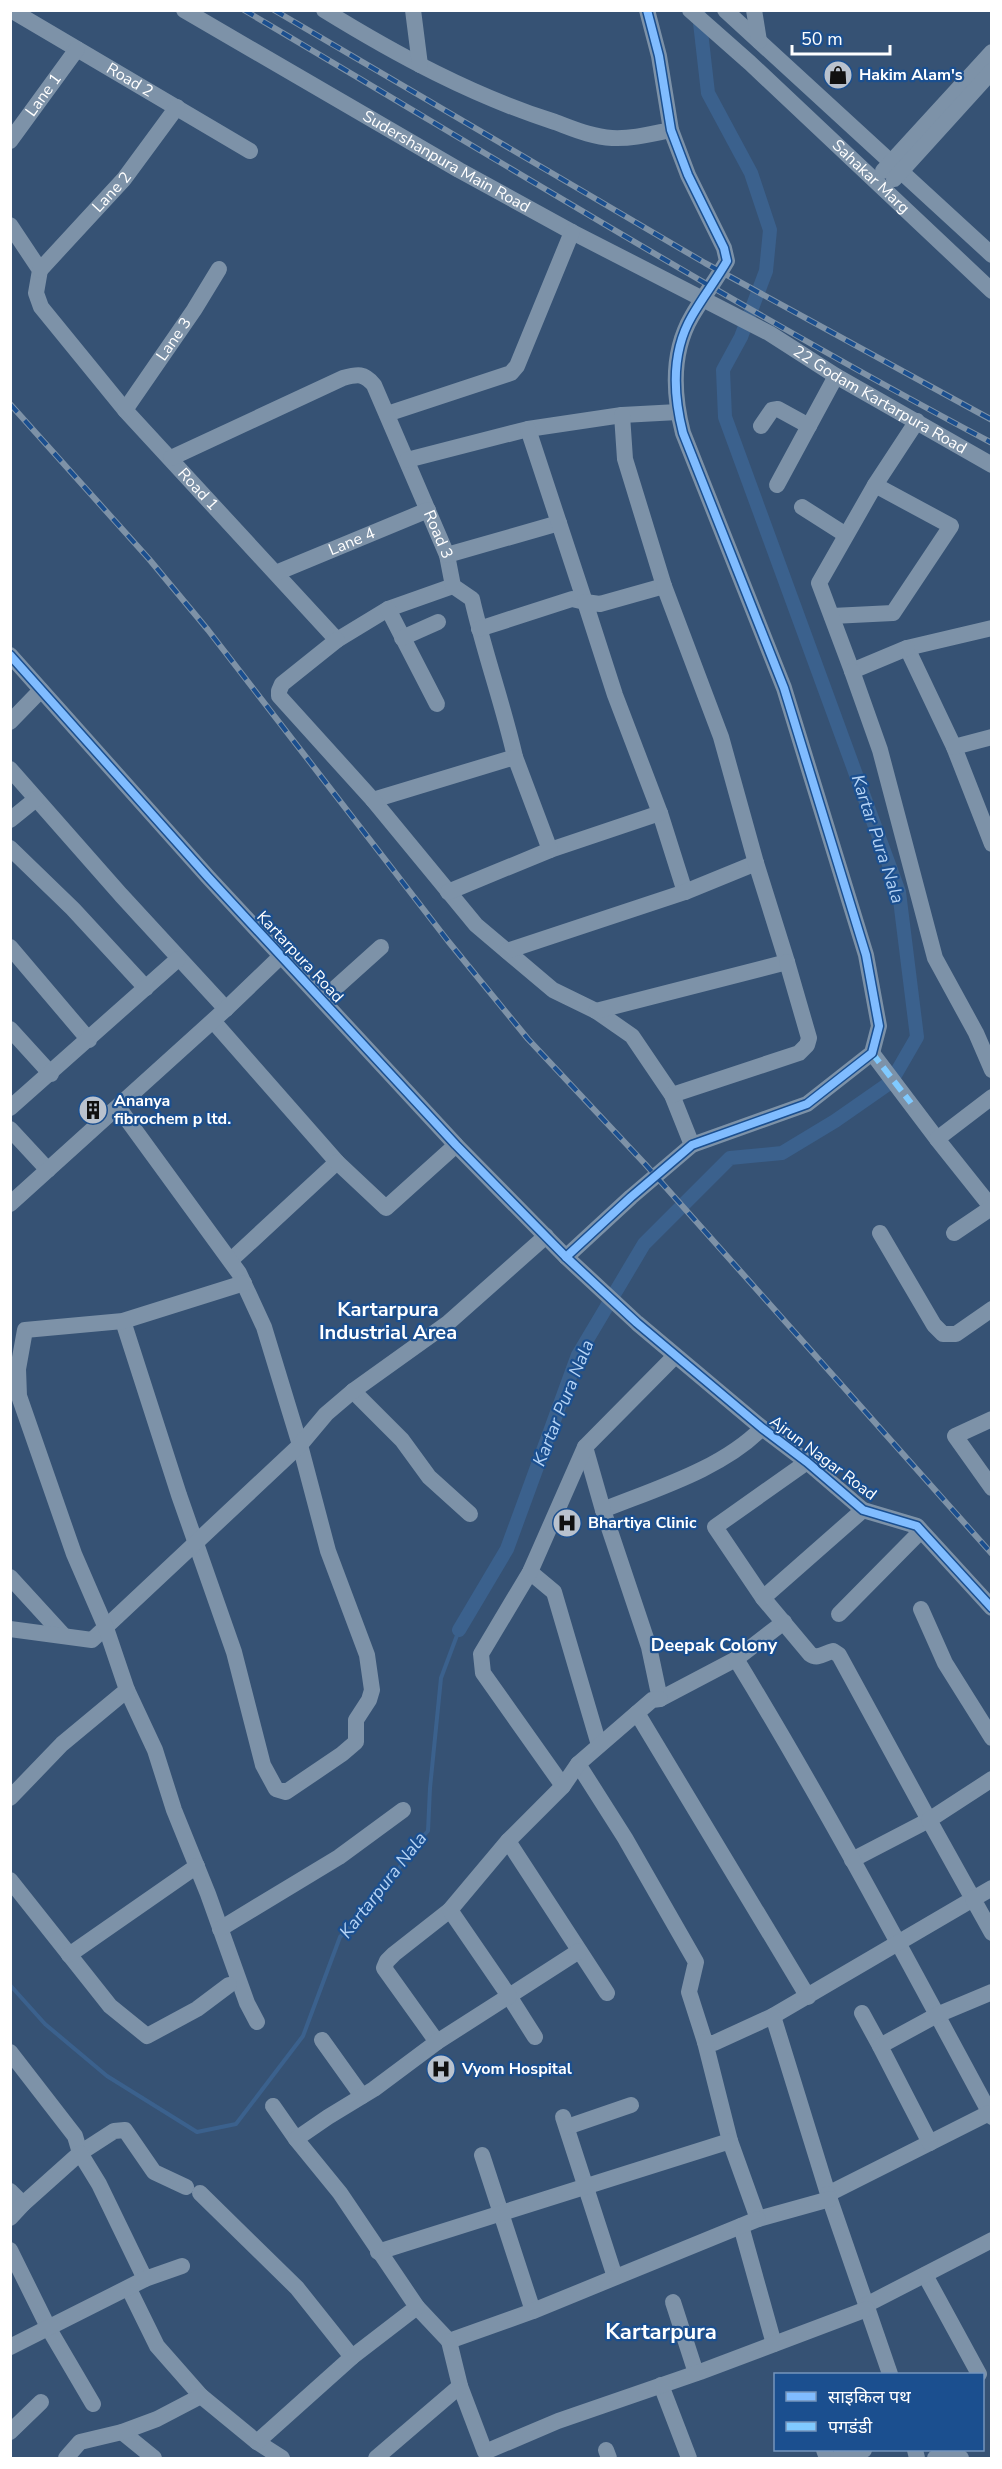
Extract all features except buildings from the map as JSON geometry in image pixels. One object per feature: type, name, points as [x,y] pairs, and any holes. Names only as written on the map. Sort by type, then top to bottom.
[{"type":"street","name":"Road 2","points":[[10,10],[250,151]]},
{"type":"street","name":"Sudershanpura Main Road","points":[[184,10],[459,170],[572,232],[709,302]]},
{"type":"street","points":[[324,10],[420,65],[529,114],[593,135],[630,138],[671,130]]},
{"type":"street","points":[[413,10],[420,65]]},
{"type":"street","points":[[647,10],[659,56],[671,130],[688,175],[724,248],[727,261],[709,302],[691,318],[678,350],[675,363],[678,412],[683,433],[784,688],[850,899],[866,955],[879,1026],[876,1056],[991,1208],[954,1233]]},
{"type":"street","name":"Sahakar Marg","points":[[690,10],[750,63],[992,291]]},
{"type":"street","name":"Sahakar Marg","points":[[725,10],[992,255]]},
{"type":"street","points":[[754,10],[759,41]]},
{"type":"street","name":"Lane 1","points":[[10,141],[77,49]]},
{"type":"street","points":[[880,184],[983,81],[992,52]]},
{"type":"street","name":"Lane 2","points":[[40,270],[124,179],[177,107]]},
{"type":"street","points":[[10,225],[40,270]]},
{"type":"street","points":[[387,414],[511,373],[517,366],[572,232]]},
{"type":"street","name":"Lane 3","points":[[126,410],[195,310],[219,268]]},
{"type":"street","name":"Road 1","points":[[40,270],[36,293],[41,307],[126,410],[337,640]]},
{"type":"street","name":"22 Godam Kartarpura Road","points":[[709,302],[769,333],[836,376],[992,465]]},
{"type":"street","name":"Road 3","points":[[171,458],[343,378],[357,374],[366,376],[374,385],[447,555],[453,586]]},
{"type":"street","points":[[777,485],[836,376]]},
{"type":"street","points":[[761,426],[772,410],[778,409],[809,426]]},
{"type":"street","points":[[407,460],[528,429],[622,415],[678,412]]},
{"type":"street","points":[[622,415],[625,459],[664,586],[721,738],[809,1038],[807,1045],[799,1053],[672,1095]]},
{"type":"street","points":[[917,421],[874,485],[819,583],[887,772],[935,958],[976,1033],[992,1070]]},
{"type":"street","points":[[528,429],[615,695],[660,813],[685,892]]},
{"type":"street","points":[[832,616],[893,614],[951,526],[874,485]]},
{"type":"street","points":[[802,507],[846,535]]},
{"type":"street","name":"Lane 4","points":[[276,573],[428,510]]},
{"type":"street","points":[[447,555],[559,523]]},
{"type":"street","points":[[550,850],[515,757],[503,706],[472,599],[453,586],[388,609],[337,640],[282,684],[279,696],[373,800],[476,925],[554,990],[596,1011],[632,1036],[672,1095],[692,1145]]},
{"type":"street","points":[[479,629],[572,599],[600,604],[664,586]]},
{"type":"street","points":[[388,609],[437,704]]},
{"type":"street","points":[[402,638],[438,622]]},
{"type":"street","points":[[852,671],[907,648],[992,628]]},
{"type":"street","points":[[907,648],[954,747],[992,844]]},
{"type":"street","name":"Kartarpura Road","points":[[10,655],[281,956],[456,1145],[572,1263],[637,1323]]},
{"type":"street","points":[[10,722],[41,690]]},
{"type":"street","points":[[954,747],[992,737]]},
{"type":"street","points":[[373,800],[515,757]]},
{"type":"street","points":[[10,770],[178,959],[337,1162],[386,1208],[456,1145]]},
{"type":"street","points":[[10,820],[36,799]]},
{"type":"street","points":[[448,892],[550,850],[660,813]]},
{"type":"street","points":[[10,848],[73,909],[146,988]]},
{"type":"street","points":[[507,951],[685,892],[756,863]]},
{"type":"street","points":[[10,947],[89,1040]]},
{"type":"street","points":[[322,1000],[381,947]]},
{"type":"street","points":[[10,1204],[220,1015],[281,956]]},
{"type":"street","points":[[10,1108],[178,959]]},
{"type":"street","points":[[596,1011],[787,962]]},
{"type":"street","points":[[10,1029],[51,1074]]},
{"type":"street","points":[[572,1263],[631,1197],[692,1145],[807,1104],[876,1056]]},
{"type":"street","points":[[937,1139],[992,1097]]},
{"type":"street","points":[[118,1107],[231,1260],[264,1327],[300,1445],[327,1551],[367,1655],[372,1690],[369,1700],[356,1720],[356,1742],[286,1792],[276,1789],[262,1765],[234,1653],[179,1495],[123,1321]]},
{"type":"street","points":[[10,1130],[48,1170]]},
{"type":"street","points":[[231,1260],[337,1162]]},
{"type":"street","points":[[880,1233],[934,1325],[943,1334],[956,1334],[992,1309]]},
{"type":"street","points":[[10,1629],[92,1640],[300,1445],[326,1414],[354,1390],[448,1323],[546,1236]]},
{"type":"street","points":[[244,1283],[123,1321],[26,1330],[18,1369],[20,1396],[74,1554],[106,1628],[127,1690],[155,1750],[174,1810],[247,2003],[257,2022]]},
{"type":"street","name":"Ajrun Nagar Road","points":[[637,1323],[863,1510],[917,1526],[992,1608]]},
{"type":"street","points":[[563,1786],[483,1673],[481,1654],[530,1572],[585,1448],[675,1356]]},
{"type":"street","points":[[354,1390],[402,1440],[429,1477],[470,1514]]},
{"type":"street","points":[[992,1419],[956,1436],[992,1488]]},
{"type":"street","points":[[603,1509],[692,1474],[749,1442],[762,1428]]},
{"type":"street","points":[[585,1448],[649,1647],[660,1699]]},
{"type":"street","points":[[807,1462],[715,1527],[763,1598],[814,1657],[832,1651],[839,1655],[992,1933]]},
{"type":"street","points":[[763,1598],[863,1510]]},
{"type":"street","points":[[839,1614],[921,1531]]},
{"type":"street","points":[[530,1572],[554,1592],[599,1745]]},
{"type":"street","points":[[10,1577],[64,1636]]},
{"type":"street","points":[[921,1609],[945,1663],[992,1738]]},
{"type":"street","points":[[437,2042],[384,1968],[387,1961],[450,1910],[508,1841],[563,1786],[578,1764],[636,1713],[652,1700],[660,1699],[736,1659],[784,1622]]},
{"type":"street","points":[[449,2341],[533,2311],[758,2219],[829,2196],[930,2143],[990,2115],[777,1725],[736,1659]]},
{"type":"street","points":[[10,1798],[62,1744],[127,1690]]},
{"type":"street","points":[[636,1713],[808,1997]]},
{"type":"street","points":[[578,1764],[625,1838],[696,1962],[689,1992],[705,2042],[730,2141],[758,2219]]},
{"type":"street","points":[[852,1860],[929,1820],[992,1779]]},
{"type":"street","points":[[220,1929],[339,1857],[403,1810]]},
{"type":"street","points":[[508,1841],[607,1993]]},
{"type":"street","points":[[69,1955],[197,1866]]},
{"type":"street","points":[[10,1880],[110,2006],[147,2036],[197,2010],[229,1985]]},
{"type":"street","points":[[705,2042],[714,2043],[773,2016],[992,1888]]},
{"type":"street","points":[[450,1910],[535,2037]]},
{"type":"street","points":[[296,2139],[362,2096],[437,2042],[579,1951]]},
{"type":"street","points":[[880,2046],[937,2015],[992,1992]]},
{"type":"street","points":[[862,2013],[930,2143]]},
{"type":"street","points":[[773,2016],[829,2196],[890,2373]]},
{"type":"street","points":[[322,2040],[362,2096]]},
{"type":"street","points":[[10,2052],[75,2136],[80,2153],[99,2184],[146,2279]]},
{"type":"street","points":[[615,2277],[565,2122],[631,2105]]},
{"type":"street","points":[[273,2106],[296,2139],[340,2193],[417,2307],[449,2341],[460,2386],[487,2455],[558,2421],[696,2373],[866,2307],[992,2240]]},
{"type":"street","points":[[10,2218],[22,2204],[80,2153],[114,2131],[125,2130],[154,2172],[193,2190],[297,2288],[351,2357]]},
{"type":"street","points":[[378,2252],[730,2141]]},
{"type":"street","points":[[482,2155],[533,2311]]},
{"type":"street","points":[[10,2191],[22,2204]]},
{"type":"street","points":[[741,2226],[774,2344]]},
{"type":"street","points":[[10,2250],[49,2329],[93,2404]]},
{"type":"street","points":[[10,2347],[146,2279],[182,2266]]},
{"type":"street","points":[[925,2275],[978,2373]]},
{"type":"street","points":[[129,2289],[157,2346],[201,2396],[257,2442],[282,2458]]},
{"type":"street","points":[[673,2302],[696,2373]]},
{"type":"street","points":[[257,2442],[351,2357],[417,2307]]},
{"type":"street","points":[[661,2385],[688,2458]]},
{"type":"street","points":[[376,2458],[460,2386]]},
{"type":"street","points":[[66,2458],[80,2442],[122,2432],[157,2420],[201,2396]]},
{"type":"street","points":[[10,2432],[41,2402]]},
{"type":"street","points":[[122,2432],[154,2458]]},
{"type":"street","points":[[838,2458],[861,2451]]},
{"type":"street","points":[[935,2458],[950,2452],[961,2458]]},
{"type":"waterway","name":"Kartar Pura Nala","points":[[459,1630],[507,1549],[578,1355],[644,1244],[730,1158],[782,1153],[835,1121],[891,1082],[917,1037],[899,892],[725,417],[723,370],[741,337],[766,271],[770,230],[751,173],[708,93],[699,14]]},
{"type":"waterway","name":"Kartarpura Nala","points":[[10,1985],[45,2024],[107,2076],[197,2132],[236,2124],[303,2036],[340,1937],[383,1892],[414,1846],[428,1831],[441,1678],[459,1630]]},
{"type":"railway","points":[[244,10],[615,231],[802,339],[992,443]]},
{"type":"railway","points":[[274,10],[705,263],[992,420]]},
{"type":"railway","points":[[10,404],[149,559],[208,630],[448,941],[528,1039],[645,1164],[992,1554]]},
{"type":"marked path","points":[[872,1053],[911,1103]]},
{"type":"cycle path","points":[[566,1257],[692,1145],[807,1104],[872,1053],[879,1026],[866,955],[784,688],[683,433],[676,388],[680,344],[692,316],[727,261],[724,248],[688,175],[671,130],[659,56],[647,10]]},
{"type":"cycle path","points":[[10,655],[208,877],[456,1145],[566,1257],[637,1323],[863,1510],[917,1526],[992,1608]]},
{"type":"place","name":"Hakim Alam's","points":[[838,75]]},
{"type":"place","name":"Ananya fibrochem p ltd.","points":[[93,1110]]},
{"type":"place","name":"Bhartiya Clinic","points":[[567,1523]]},
{"type":"place","name":"Vyom Hospital","points":[[441,2069]]},
{"type":"district","name":"Kartarpura Industrial Area","points":[[388,1320]]},
{"type":"district","name":"Deepak Colony","points":[[714,1645]]},
{"type":"district","name":"Kartarpura","points":[[661,2332]]}]
